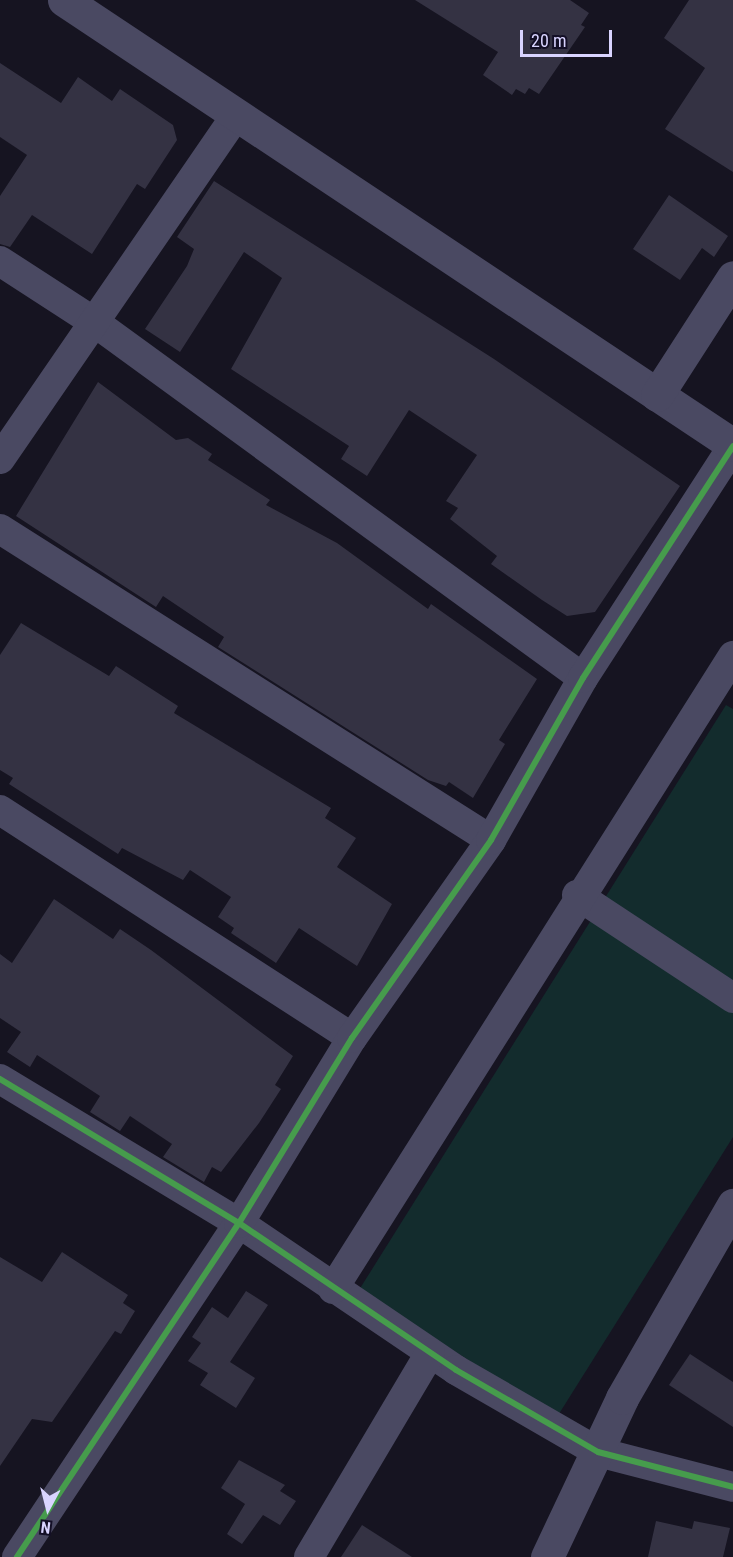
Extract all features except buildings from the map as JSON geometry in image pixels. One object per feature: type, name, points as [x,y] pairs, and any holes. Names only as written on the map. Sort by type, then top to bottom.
[{"type":"street","points":[[17,1557],[239,1223],[352,1038],[491,840],[583,678],[733,446],[64,0]]},
{"type":"street","points":[[0,459],[97,324],[236,115]]},
{"type":"street","points":[[0,261],[97,324],[583,678]]},
{"type":"street","points":[[657,394],[733,277]]},
{"type":"street","points":[[0,529],[491,840]]},
{"type":"street","points":[[333,1289],[577,896],[733,656]]},
{"type":"street","points":[[0,810],[352,1038]]},
{"type":"street","points":[[577,896],[733,998]]},
{"type":"street","points":[[0,1079],[239,1223],[430,1353],[598,1452],[733,1487]]},
{"type":"street","points":[[547,1557],[669,1310],[733,1205]]},
{"type":"street","points":[[309,1557],[430,1353]]},
{"type":"green space","points":[[726,705],[733,709],[733,1137],[557,1417],[359,1290]]},
{"type":"cycle path","points":[[17,1557],[239,1223],[352,1038],[491,840],[583,678],[733,446]]},
{"type":"cycle path","points":[[0,1079],[239,1223],[456,1370],[598,1452],[733,1487]]}]
